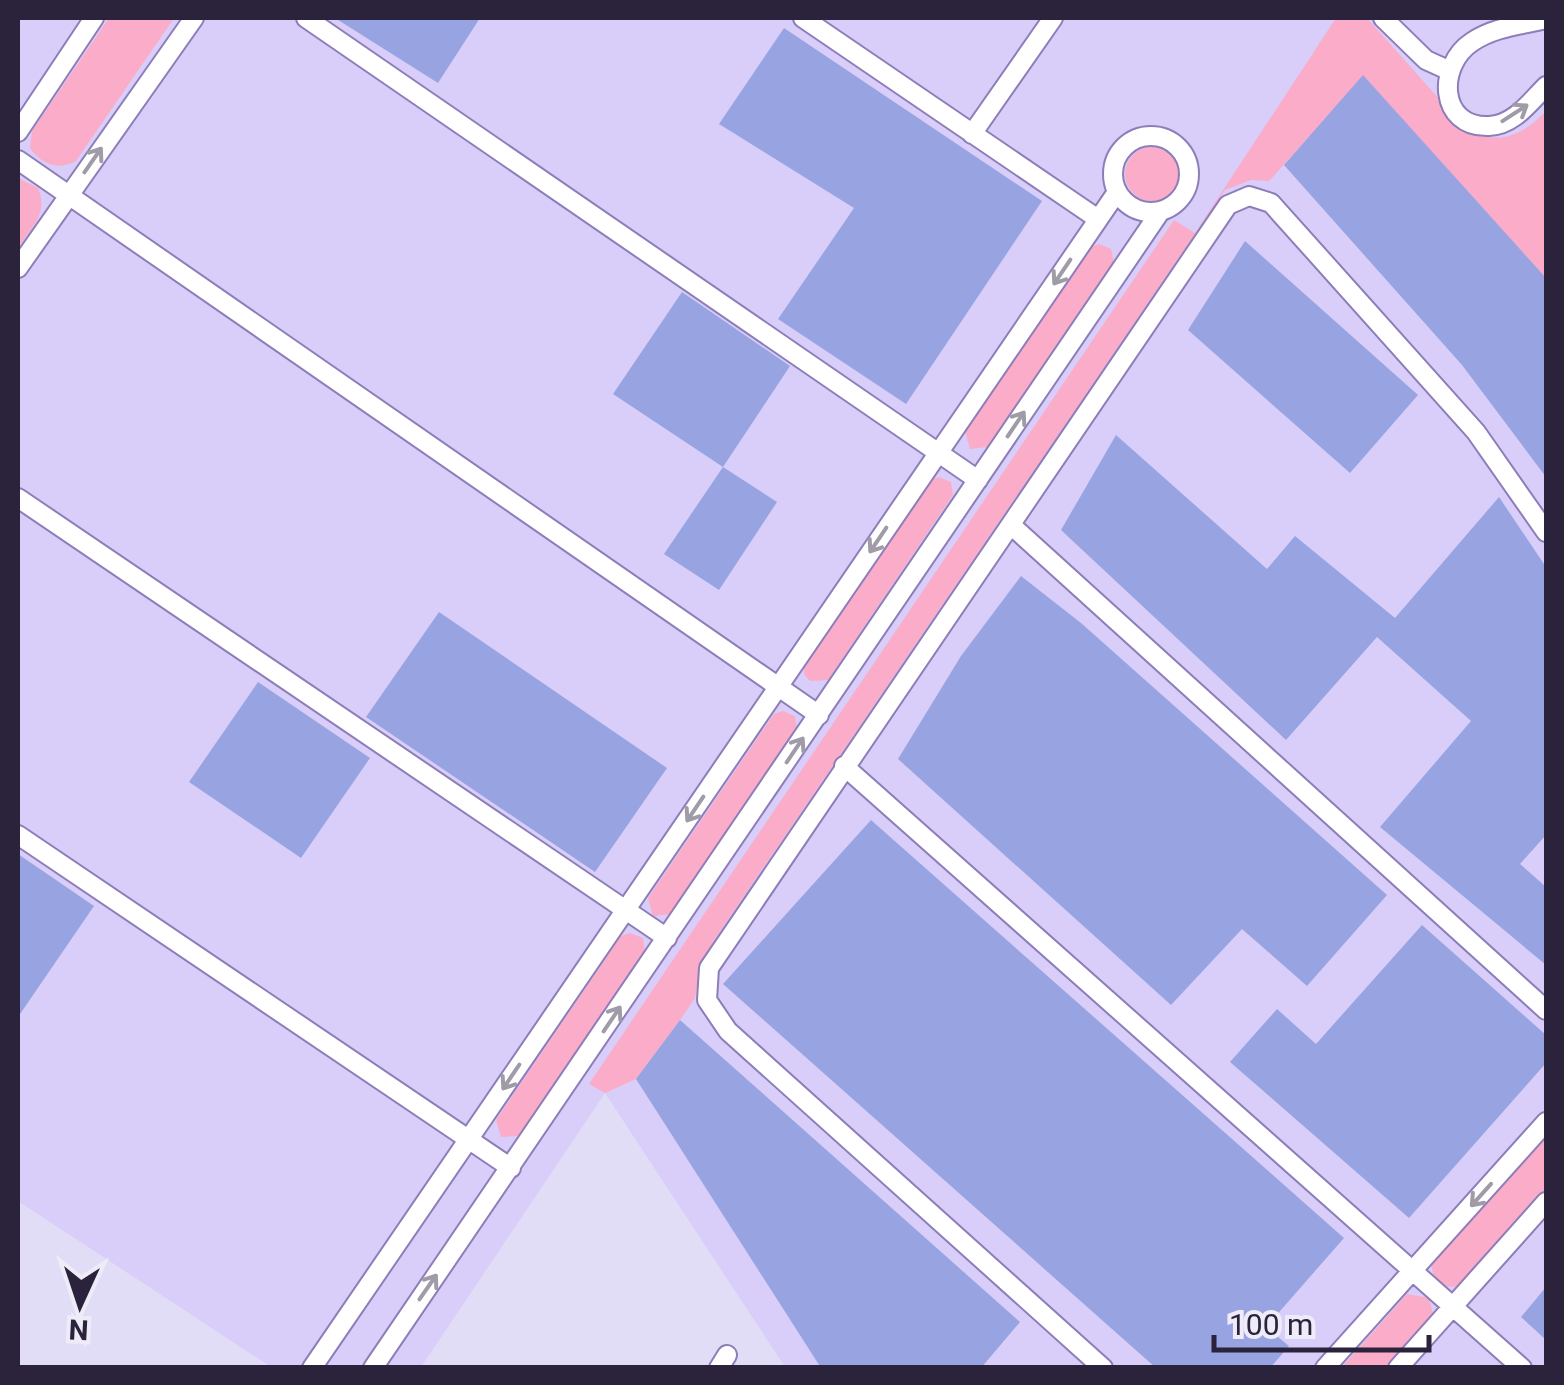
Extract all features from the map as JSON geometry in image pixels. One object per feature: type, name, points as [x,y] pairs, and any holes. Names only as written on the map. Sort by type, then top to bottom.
[{"type":"lane","points":[[18,132],[94,18]]},
{"type":"lane","points":[[18,268],[194,18]]},
{"type":"lane","points":[[306,18],[978,480]]},
{"type":"lane","points":[[803,18],[1098,219]]},
{"type":"lane","points":[[972,134],[1054,18]]},
{"type":"lane","points":[[1383,18],[1426,60],[1448,70]]},
{"type":"lane","points":[[1546,19],[1498,29],[1471,42],[1448,70],[1450,105],[1465,120],[1489,126],[1519,114],[1546,86]]},
{"type":"lane","points":[[373,1368],[1160,212],[1181,200],[1190,177],[1184,154],[1166,138],[1152,136],[1128,144],[1114,166],[1117,192],[1136,210],[1160,212]]},
{"type":"lane","points":[[18,160],[819,715]]},
{"type":"lane","points":[[312,1368],[1117,192]]},
{"type":"lane","points":[[1103,1368],[728,1030],[707,1000],[709,968],[1228,204],[1249,196],[1271,203],[1476,432],[1546,532]]},
{"type":"lane","points":[[18,498],[667,938]]},
{"type":"lane","points":[[1011,525],[1546,1010]]},
{"type":"lane","points":[[844,766],[1522,1368]]},
{"type":"lane","points":[[18,835],[511,1168]]},
{"type":"lane","points":[[1325,1368],[1546,1122]]},
{"type":"lane","points":[[1398,1368],[1546,1202]]},
{"type":"shaded area","points":[[18,18],[1546,18],[1546,1367],[785,1367],[605,1093],[421,1367],[271,1367],[18,1201]]},
{"type":"shaded area","points":[[109,18],[174,18],[76,161],[50,164],[30,148],[32,131]]},
{"type":"shaded area","points":[[1336,18],[1367,18],[1465,128],[1477,134],[1508,136],[1528,127],[1546,111],[1546,278],[1363,76],[1269,181],[1251,180],[1225,190],[714,940],[700,970],[695,998],[680,1020],[636,1079],[605,1093],[589,1084],[1174,220],[1195,233]]},
{"type":"shaded area","points":[[1152,147],[1171,155],[1179,174],[1171,193],[1152,201],[1133,193],[1125,174],[1133,155]]},
{"type":"shaded area","points":[[18,178],[38,188],[41,205],[37,220],[18,248]]},
{"type":"shaded area","points":[[1099,244],[1111,249],[1114,263],[988,447],[970,449],[965,431],[1090,247]]},
{"type":"shaded area","points":[[939,477],[951,482],[953,495],[828,680],[810,681],[804,674],[804,664],[930,480]]},
{"type":"shaded area","points":[[783,711],[795,716],[797,730],[672,914],[653,916],[648,898],[774,714]]},
{"type":"shaded area","points":[[630,933],[643,938],[645,952],[519,1136],[501,1137],[496,1120],[621,936]]},
{"type":"shaded area","points":[[1546,1136],[1546,1189],[1458,1287],[1442,1286],[1434,1279],[1431,1263]]},
{"type":"shaded area","points":[[1407,1294],[1429,1298],[1434,1318],[1389,1367],[1341,1368]]},
{"type":"building","points":[[335,18],[480,18],[438,83]]},
{"type":"building","points":[[784,28],[1042,201],[906,404],[778,319],[854,208],[719,124]]},
{"type":"building","points":[[1363,75],[1546,278],[1546,477],[1462,365],[1284,165]]},
{"type":"building","points":[[1245,241],[1418,395],[1350,473],[1188,330]]},
{"type":"building","points":[[682,292],[790,366],[723,467],[613,394]]},
{"type":"building","points":[[1116,435],[1267,569],[1295,536],[1395,618],[1499,497],[1546,567],[1546,835],[1520,864],[1546,887],[1546,965],[1380,827],[1471,721],[1377,637],[1286,740],[1061,530]]},
{"type":"building","points":[[723,467],[777,502],[719,590],[664,554]]},
{"type":"building","points":[[1021,576],[1081,623],[1387,895],[1307,986],[1242,929],[1171,1005],[898,759],[961,656]]},
{"type":"building","points":[[439,612],[667,768],[595,872],[366,717]]},
{"type":"building","points":[[258,682],[370,758],[301,858],[189,782]]},
{"type":"building","points":[[871,820],[1344,1238],[1266,1327],[1289,1346],[1270,1368],[1156,1368],[723,984]]},
{"type":"building","points":[[18,854],[94,906],[18,1017]]},
{"type":"building","points":[[1422,925],[1546,1035],[1546,1063],[1409,1218],[1230,1062],[1277,1009],[1316,1044]]},
{"type":"building","points":[[680,1020],[1020,1322],[981,1368],[821,1368],[636,1079]]},
{"type":"building","points":[[1546,1287],[1546,1340],[1521,1317]]}]
